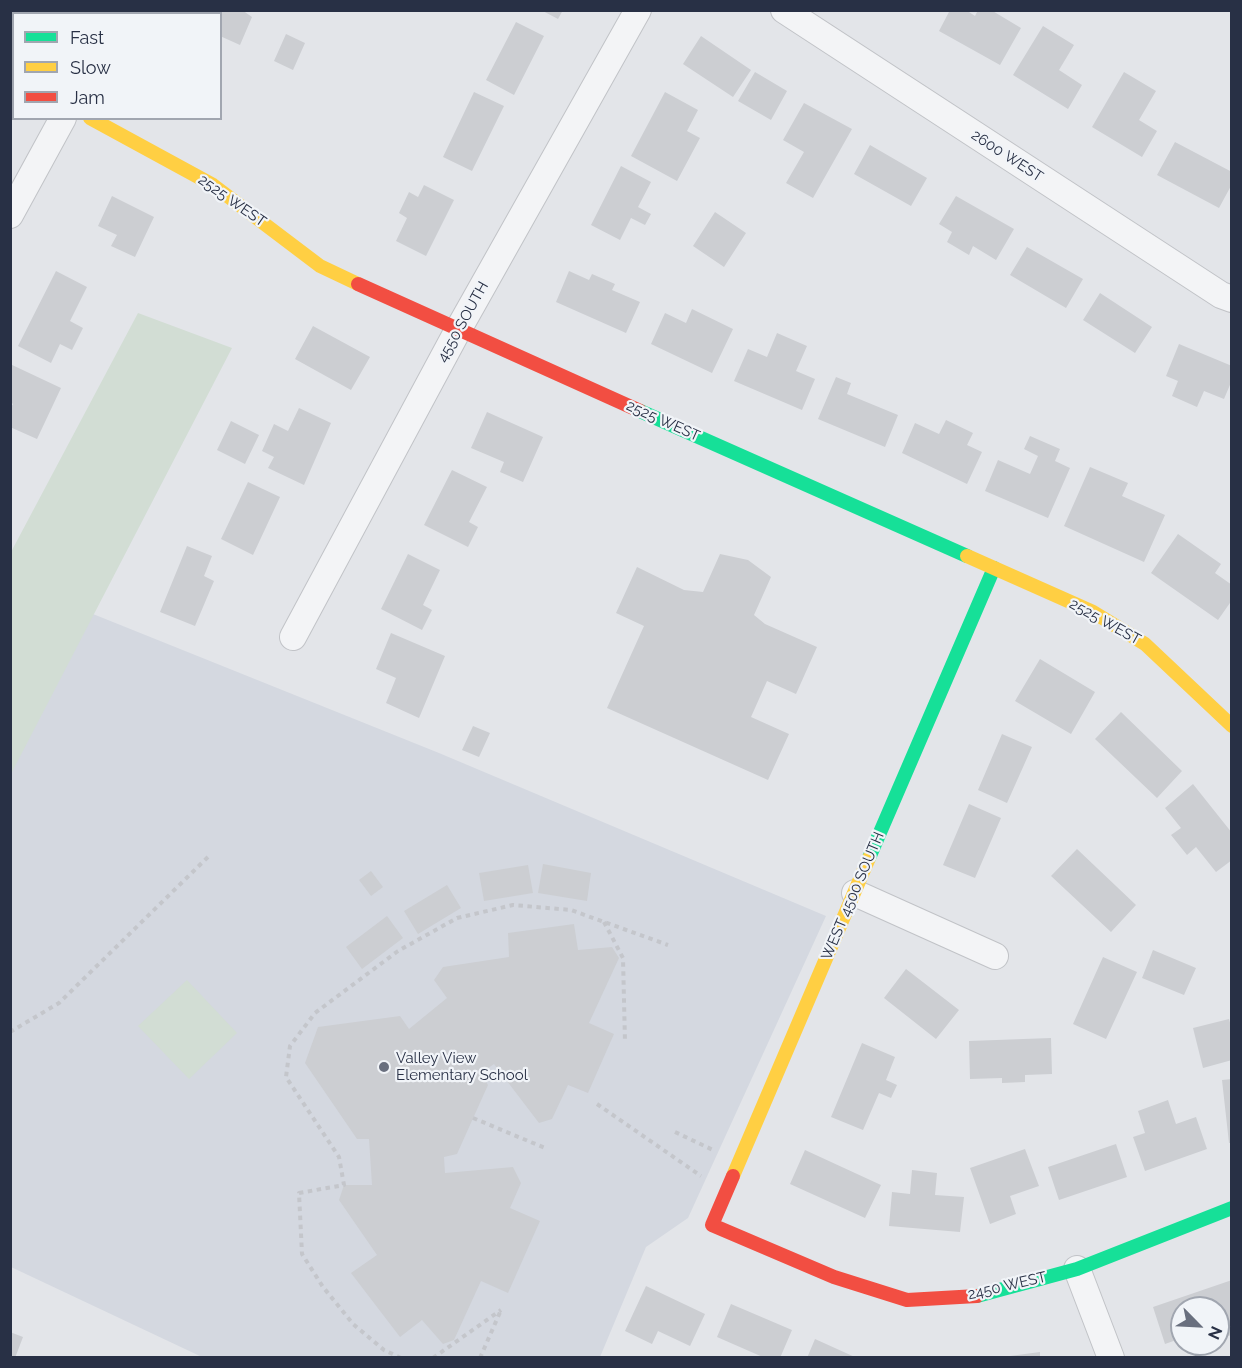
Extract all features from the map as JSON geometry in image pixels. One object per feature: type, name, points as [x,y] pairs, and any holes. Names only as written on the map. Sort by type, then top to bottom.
[{"type":"street","name":"4550 SOUTH","points":[[293,637],[458,330],[638,10]]},
{"type":"street","name":"2600 WEST","points":[[784,10],[1221,296],[1232,299]]},
{"type":"street","points":[[10,215],[62,120]]},
{"type":"street","name":"2525 WEST","points":[[94,120],[213,185],[320,266],[458,330],[1093,612],[1145,644],[1232,726]]},
{"type":"street","name":"WEST 4500 SOUTH","points":[[712,1225],[994,568]]},
{"type":"street","points":[[855,893],[995,956]]},
{"type":"street","name":"2450 WEST","points":[[712,1225],[834,1276],[906,1300],[976,1296],[1077,1269],[1232,1208]]},
{"type":"street","points":[[1077,1269],[1111,1358]]},
{"type":"path","points":[[10,1032],[59,1003],[211,854]]},
{"type":"path","points":[[401,1358],[384,1350],[353,1324],[323,1287],[302,1254],[299,1193],[344,1185],[339,1157],[286,1077],[291,1046],[315,1013],[398,951],[457,918],[513,905],[570,910],[669,945]]},
{"type":"path","points":[[604,922],[623,958],[625,1042]]},
{"type":"path","points":[[597,1104],[701,1176]]},
{"type":"path","points":[[473,1118],[545,1148]]},
{"type":"path","points":[[675,1132],[713,1150]]},
{"type":"path","points":[[433,1358],[501,1310],[480,1358]]},
{"type":"shaded area","points":[[138,313],[232,348],[11,774],[11,552]]},
{"type":"shaded area","name":"Valley View Elementary School","points":[[93,614],[439,753],[826,916],[688,1218],[646,1247],[600,1357],[202,1357],[11,1267],[10,774]]},
{"type":"shaded area","points":[[187,980],[237,1033],[189,1079],[138,1026]]},
{"type":"building","points":[[10,10],[47,10],[46,12],[12,12],[12,17]]},
{"type":"building","points":[[204,10],[242,10],[252,17],[240,45],[222,37],[222,12],[204,12]]},
{"type":"building","points":[[541,10],[563,10],[558,19]]},
{"type":"building","points":[[950,10],[966,10],[975,16],[978,10],[991,10],[1021,28],[1000,65],[939,31]]},
{"type":"building","points":[[516,22],[544,36],[514,95],[486,80]]},
{"type":"building","points":[[1043,26],[1074,45],[1059,70],[1082,85],[1068,109],[1013,75]]},
{"type":"building","points":[[286,34],[305,43],[293,70],[274,61]]},
{"type":"building","points":[[701,36],[751,70],[733,97],[683,64]]},
{"type":"building","points":[[755,72],[787,91],[771,120],[738,101]]},
{"type":"building","points":[[1124,72],[1156,91],[1139,120],[1157,131],[1142,157],[1092,127]]},
{"type":"building","points":[[474,92],[504,106],[472,171],[443,157]]},
{"type":"building","points":[[665,92],[698,110],[687,131],[700,138],[677,181],[631,156]]},
{"type":"building","points":[[804,103],[852,129],[813,198],[786,183],[804,152],[783,140]]},
{"type":"building","points":[[1175,142],[1232,172],[1232,184],[1219,208],[1157,175]]},
{"type":"building","points":[[870,145],[927,178],[911,206],[854,174]]},
{"type":"building","points":[[621,166],[651,182],[638,207],[651,214],[645,225],[631,218],[620,240],[591,225]]},
{"type":"building","points":[[424,185],[454,200],[426,256],[396,241],[407,218],[399,213],[409,192],[418,197]]},
{"type":"building","points":[[112,196],[154,217],[135,257],[111,246],[117,235],[98,226]]},
{"type":"building","points":[[956,196],[1014,229],[996,260],[973,246],[969,255],[947,242],[952,232],[939,224]]},
{"type":"building","points":[[715,212],[746,233],[724,267],[693,246]]},
{"type":"building","points":[[1027,247],[1083,279],[1066,308],[1010,275]]},
{"type":"building","points":[[56,271],[87,287],[70,321],[83,328],[72,350],[60,344],[51,363],[18,346]]},
{"type":"building","points":[[569,271],[589,280],[592,274],[615,284],[612,290],[640,302],[626,333],[556,302]]},
{"type":"building","points":[[1100,293],[1152,327],[1135,353],[1083,320]]},
{"type":"building","points":[[692,309],[733,329],[712,373],[651,344],[665,313],[686,323]]},
{"type":"building","points":[[313,326],[370,357],[351,390],[295,359]]},
{"type":"building","points":[[777,333],[807,346],[796,371],[815,379],[802,410],[734,381],[748,349],[767,357]]},
{"type":"building","points":[[1179,344],[1232,366],[1232,380],[1224,399],[1204,391],[1197,407],[1172,396],[1178,381],[1166,376]]},
{"type":"building","points":[[10,364],[61,388],[37,439],[10,427],[10,409],[13,404],[10,402]]},
{"type":"building","points":[[836,377],[851,383],[847,394],[898,415],[885,447],[818,419]]},
{"type":"building","points":[[299,408],[331,423],[304,485],[268,468],[274,457],[262,451],[274,424],[288,431]]},
{"type":"building","points":[[487,412],[543,437],[523,482],[500,472],[504,462],[471,448]]},
{"type":"building","points":[[946,420],[973,433],[967,445],[982,452],[967,484],[902,453],[915,423],[939,434]]},
{"type":"building","points":[[231,421],[259,435],[245,464],[217,450]]},
{"type":"building","points":[[1030,436],[1060,449],[1055,461],[1070,468],[1048,518],[985,491],[998,460],[1030,474],[1038,456],[1024,449]]},
{"type":"building","points":[[1090,467],[1128,483],[1122,496],[1165,515],[1144,562],[1064,526]]},
{"type":"building","points":[[452,470],[487,487],[469,522],[478,527],[468,547],[424,525]]},
{"type":"building","points":[[248,482],[280,497],[253,555],[221,539]]},
{"type":"building","points":[[1178,534],[1221,564],[1215,573],[1232,585],[1232,600],[1218,620],[1151,573]]},
{"type":"building","points":[[187,546],[212,556],[204,576],[214,581],[195,626],[160,612]]},
{"type":"building","points":[[408,554],[440,570],[423,605],[432,610],[422,630],[381,609]]},
{"type":"building","points":[[720,554],[748,560],[771,577],[754,615],[765,624],[817,647],[796,694],[767,681],[751,717],[789,734],[768,780],[607,708],[644,626],[616,613],[637,567],[684,590],[703,592]]},
{"type":"building","points":[[391,633],[445,656],[419,718],[386,703],[396,678],[376,669]]},
{"type":"building","points":[[1040,659],[1095,692],[1071,734],[1015,701]]},
{"type":"building","points":[[1121,712],[1182,771],[1157,798],[1095,739]]},
{"type":"building","points":[[473,726],[490,733],[479,757],[462,750]]},
{"type":"building","points":[[1002,734],[1032,747],[1007,803],[978,790]]},
{"type":"building","points":[[1193,784],[1232,833],[1232,860],[1216,872],[1196,847],[1187,855],[1171,835],[1181,828],[1165,808]]},
{"type":"building","points":[[969,804],[1001,818],[975,878],[943,865]]},
{"type":"building","points":[[1077,849],[1136,905],[1111,932],[1051,876]]},
{"type":"building","points":[[543,864],[591,873],[587,901],[538,893]]},
{"type":"building","points":[[528,865],[533,893],[484,901],[479,873]]},
{"type":"building","points":[[371,871],[383,887],[371,896],[359,880]]},
{"type":"building","points":[[447,885],[461,908],[418,934],[404,911]]},
{"type":"building","points":[[387,916],[403,938],[362,969],[346,947]]},
{"type":"building","points":[[574,924],[578,950],[612,947],[619,958],[589,1023],[614,1034],[588,1093],[568,1085],[552,1119],[539,1123],[494,1064],[481,1073],[488,1085],[457,1154],[444,1157],[445,1173],[513,1167],[521,1183],[510,1208],[540,1221],[508,1293],[481,1281],[454,1340],[443,1344],[422,1320],[400,1337],[351,1273],[377,1255],[339,1200],[344,1185],[372,1185],[369,1139],[357,1139],[305,1063],[318,1027],[400,1016],[409,1029],[447,998],[434,980],[443,967],[509,957],[508,933]]},
{"type":"building","points":[[1153,950],[1196,968],[1184,995],[1142,978]]},
{"type":"building","points":[[1103,957],[1137,972],[1106,1039],[1073,1024]]},
{"type":"building","points":[[906,969],[959,1010],[936,1039],[884,998]]},
{"type":"building","points":[[1229,1019],[1232,1030],[1232,1060],[1203,1068],[1193,1028]]},
{"type":"building","points":[[1051,1038],[1052,1074],[1025,1075],[1025,1082],[1002,1083],[1002,1078],[970,1079],[969,1041]]},
{"type":"building","points":[[862,1043],[895,1057],[886,1080],[897,1085],[891,1098],[879,1093],[863,1130],[831,1117]]},
{"type":"building","points":[[1232,1079],[1232,1143],[1229,1143],[1222,1080]]},
{"type":"building","points":[[1168,1100],[1176,1124],[1196,1117],[1207,1149],[1145,1171],[1133,1137],[1145,1133],[1138,1111]]},
{"type":"building","points":[[1116,1144],[1127,1177],[1059,1200],[1048,1167]]},
{"type":"building","points":[[1025,1149],[1039,1186],[1010,1196],[1016,1214],[990,1224],[970,1168]]},
{"type":"building","points":[[805,1150],[881,1185],[865,1218],[790,1184]]},
{"type":"building","points":[[912,1170],[937,1173],[935,1195],[964,1197],[960,1232],[889,1226],[892,1192],[910,1194]]},
{"type":"building","points":[[1232,1280],[1232,1335],[1230,1335],[1230,1296],[1185,1296]]},
{"type":"building","points":[[646,1286],[705,1314],[690,1346],[658,1331],[652,1344],[625,1331]]},
{"type":"building","points":[[1170,1301],[1170,1342],[1165,1344],[1153,1307]]},
{"type":"building","points":[[731,1304],[792,1330],[780,1358],[765,1358],[717,1337]]},
{"type":"building","points":[[10,1332],[23,1337],[15,1358],[10,1358]]},
{"type":"building","points":[[815,1339],[857,1358],[807,1358]]},
{"type":"building","points":[[1040,1352],[1040,1358],[1011,1358],[1010,1356]]},
{"type":"traffic: fast","points":[[640,411],[967,556]]},
{"type":"traffic: fast","points":[[869,858],[994,568]]},
{"type":"traffic: fast","points":[[977,1296],[1077,1269],[1232,1208]]},
{"type":"traffic: slow","points":[[94,120],[213,185],[320,266],[358,284]]},
{"type":"traffic: slow","points":[[967,556],[1093,612],[1145,644],[1232,726]]},
{"type":"traffic: slow","points":[[733,1176],[869,858]]},
{"type":"traffic: jam","points":[[358,284],[640,411]]},
{"type":"traffic: jam","points":[[733,1176],[712,1225],[834,1277],[907,1300],[977,1296]]},
{"type":"place","name":"Valley View Elementary School","points":[[384,1067]]}]
